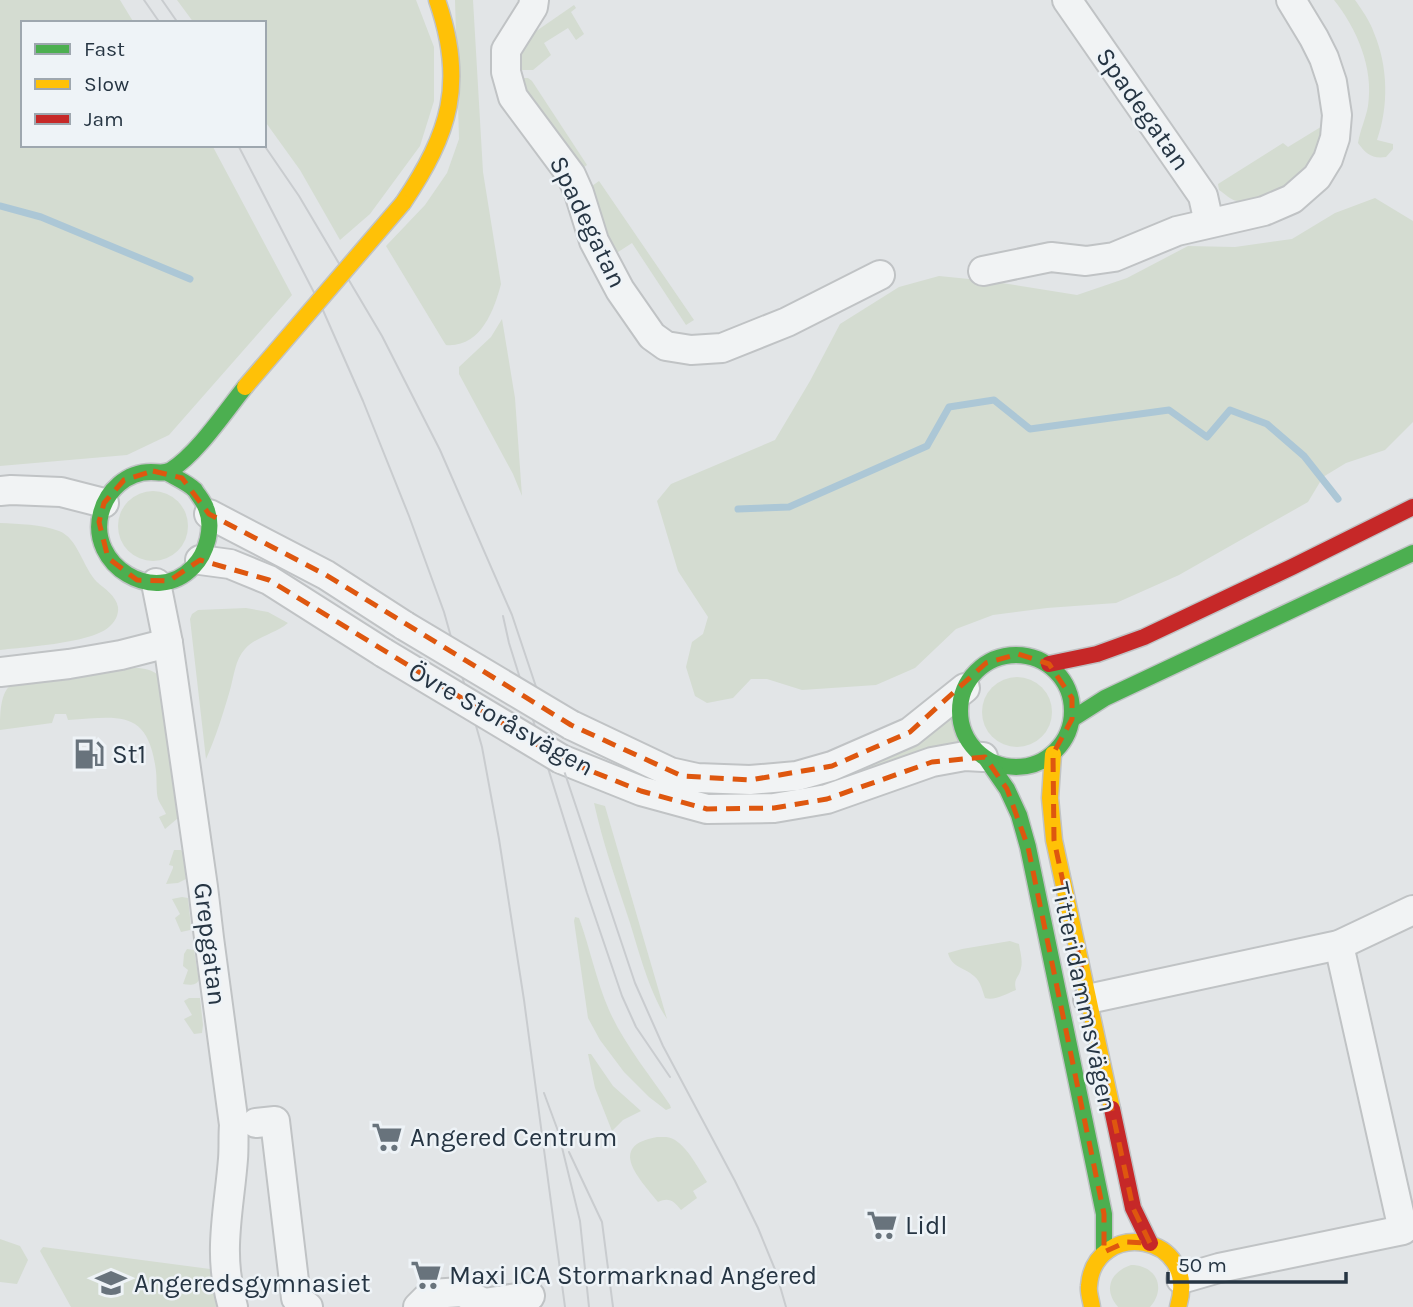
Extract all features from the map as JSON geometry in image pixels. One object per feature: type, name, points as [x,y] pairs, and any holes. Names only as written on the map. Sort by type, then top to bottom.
[{"type":"street","points":[[168,473],[187,459],[245,387],[403,203],[429,164],[446,124],[452,99],[452,69],[444,19],[437,0]]},
{"type":"street","name":"Spadegatan","points":[[534,0],[506,50],[506,72],[513,97],[571,175],[594,241],[620,290],[652,336],[666,346],[691,350],[722,348],[787,323],[880,275]]},
{"type":"street","name":"Spadegatan","points":[[1067,0],[1203,196],[1209,223]]},
{"type":"street","points":[[983,271],[1051,257],[1086,261],[1114,257],[1177,231],[1264,211],[1292,199],[1317,177],[1328,159],[1335,138],[1337,115],[1332,82],[1314,38],[1291,0]]},
{"type":"street","points":[[153,471],[168,473],[182,478],[204,500],[209,514],[209,538],[200,560],[181,577],[156,583],[137,580],[121,571],[108,558],[100,540],[99,522],[104,503],[124,480],[153,471]]},
{"type":"street","points":[[0,491],[61,492],[104,503]]},
{"type":"street","points":[[1049,664],[1097,654],[1144,637],[1413,507]]},
{"type":"street","name":"Övre Storåsvägen","points":[[209,514],[326,575],[405,626],[707,809],[774,808],[827,799],[932,762],[965,756],[985,758]]},
{"type":"street","points":[[1072,719],[1105,698],[1413,553]]},
{"type":"street","name":"Övre Storåsvägen","points":[[200,560],[230,564],[269,580],[384,653],[561,759],[640,791],[662,783],[697,778],[750,780],[797,776],[832,766],[910,732],[965,688]]},
{"type":"street","name":"Grepgatan","points":[[156,583],[168,643],[204,887],[234,1125],[223,1249],[233,1307]]},
{"type":"street","points":[[0,672],[69,664],[168,643]]},
{"type":"street","points":[[1018,654],[1049,664],[1063,679],[1072,698],[1072,719],[1062,744],[1053,754],[1028,766],[1000,765],[985,758],[972,746],[964,733],[960,718],[960,702],[973,674],[986,663],[1001,656],[1018,654]]},
{"type":"street","name":"Titteridammsvägen","points":[[1053,754],[1051,798],[1054,840],[1133,1208],[1150,1243]]},
{"type":"street","name":"Titteridammsvägen","points":[[985,758],[1006,789],[1019,815],[1028,847],[1104,1214],[1104,1252]]},
{"type":"street","points":[[1088,999],[1339,945],[1412,912]]},
{"type":"street","points":[[1181,1279],[1219,1268],[1403,1230],[1339,945]]},
{"type":"street","points":[[256,1124],[275,1121],[296,1298],[308,1307]]},
{"type":"street","points":[[1083,1306],[1090,1273],[1104,1252],[1118,1244],[1142,1241],[1161,1249],[1177,1267],[1182,1292],[1178,1307]]},
{"type":"street","points":[[418,1307],[432,1294],[462,1292],[484,1303],[530,1296]]},
{"type":"highlighted area","points":[[153,471],[182,478],[209,514],[326,575],[571,725],[682,776],[750,780],[832,766],[910,732],[986,663],[1018,654],[1049,664],[1072,698],[1072,719],[1053,754],[1054,840],[1133,1208],[1150,1243],[1126,1242],[1104,1252],[1104,1214],[1028,847],[1007,789],[985,757],[932,762],[827,799],[774,808],[707,809],[641,791],[561,759],[269,580],[200,560],[169,581],[137,580],[108,558],[99,522],[104,503],[124,480]]},
{"type":"shaded area","points":[[0,0],[120,0],[133,21],[21,21],[21,147],[213,147],[292,295],[169,435],[127,455],[0,466]]},
{"type":"shaded area","points":[[177,0],[416,0],[434,47],[434,101],[420,146],[370,214],[340,240],[300,170],[266,123],[266,21],[193,21]]},
{"type":"shaded area","points":[[455,0],[473,0],[483,172],[501,284],[484,326],[468,341],[446,345],[386,246],[425,205],[447,173],[459,139]]},
{"type":"shaded area","points":[[1334,0],[1355,0],[1366,16],[1379,46],[1385,100],[1377,140],[1393,144],[1393,149],[1386,157],[1370,155],[1358,143],[1368,106],[1366,63],[1350,23]]},
{"type":"shaded area","points":[[574,5],[576,8],[571,12],[584,34],[576,40],[568,28],[544,43],[551,55],[533,70],[516,70],[516,59],[532,34]]},
{"type":"shaded area","points":[[517,78],[528,78],[532,81],[587,165],[581,169]]},
{"type":"shaded area","points":[[1324,125],[1327,127],[1311,162],[1298,177],[1278,191],[1246,202],[1230,198],[1219,190],[1218,184],[1283,143],[1288,147]]},
{"type":"shaded area","points":[[599,181],[694,320],[686,325],[632,243],[615,254],[602,227],[592,186]]},
{"type":"shaded area","points":[[1375,198],[1413,221],[1413,422],[1385,450],[1346,463],[1323,477],[1308,502],[1179,575],[1116,603],[993,615],[956,629],[915,668],[876,685],[802,690],[767,679],[751,679],[733,698],[707,703],[695,696],[686,667],[692,642],[703,634],[708,617],[678,571],[657,501],[671,484],[775,440],[840,324],[899,287],[939,276],[1077,295],[1127,278],[1188,246],[1235,247],[1292,239],[1335,213]]},
{"type":"shaded area","points":[[502,319],[515,398],[522,496],[459,374],[459,367],[491,337]]},
{"type":"shaded area","points":[[153,491],[178,501],[188,526],[178,551],[153,561],[128,551],[118,526],[128,501]]},
{"type":"shaded area","points":[[0,523],[45,527],[66,535],[92,576],[115,599],[118,612],[112,624],[90,637],[0,650]]},
{"type":"shaded area","points":[[246,608],[268,612],[288,623],[255,641],[242,653],[206,759],[190,619],[198,610]]},
{"type":"shaded area","points":[[135,668],[160,676],[179,811],[178,818],[165,829],[159,817],[166,814],[158,799],[152,751],[138,726],[116,718],[68,720],[66,714],[55,714],[52,723],[0,730],[3,699],[11,685]]},
{"type":"shaded area","points":[[1017,677],[1042,687],[1052,712],[1042,737],[1017,747],[992,737],[982,712],[992,687]]},
{"type":"shaded area","points":[[950,712],[961,748],[842,786],[735,802],[664,785],[731,788]]},
{"type":"shaded area","points":[[594,803],[605,806],[667,1019],[655,998],[646,972]]},
{"type":"shaded area","points":[[174,850],[183,852],[186,879],[166,884],[173,868],[169,865]]},
{"type":"shaded area","points":[[188,898],[191,927],[190,930],[181,932],[175,918],[180,914],[172,899]]},
{"type":"shaded area","points":[[575,917],[579,918],[600,987],[615,1023],[671,1108],[666,1110],[649,1097],[624,1072],[600,1040],[588,1018]]},
{"type":"shaded area","points":[[1010,941],[1019,944],[1022,965],[1015,983],[1016,990],[997,998],[985,998],[976,978],[955,964],[948,953],[962,949]]},
{"type":"shaded area","points":[[187,949],[194,950],[199,980],[192,985],[183,984],[188,970],[183,966]]},
{"type":"shaded area","points":[[200,998],[202,1033],[194,1034],[184,1019],[192,1015],[184,1001]]},
{"type":"shaded area","points":[[588,1054],[591,1054],[613,1086],[641,1111],[623,1120],[612,1131],[595,1088]]},
{"type":"shaded area","points":[[657,1137],[670,1138],[685,1148],[707,1182],[693,1191],[697,1198],[681,1210],[671,1201],[658,1202],[636,1174],[632,1164],[630,1155],[633,1148],[642,1141]]},
{"type":"shaded area","points":[[0,1239],[20,1246],[28,1260],[17,1284],[0,1282]]},
{"type":"shaded area","points":[[43,1247],[210,1269],[214,1274],[213,1292],[217,1307],[71,1307],[40,1251]]},
{"type":"shaded area","points":[[1131,1265],[1147,1269],[1156,1279],[1158,1292],[1150,1307],[1118,1307],[1113,1301],[1111,1282],[1118,1272]]},
{"type":"waterway","points":[[0,206],[41,217],[190,279]]},
{"type":"waterway","points":[[738,509],[789,507],[927,446],[949,407],[994,400],[1030,429],[1169,410],[1207,437],[1230,410],[1267,424],[1304,456],[1338,499]]},
{"type":"tram line","points":[[144,0],[159,21]]},
{"type":"tram line","points":[[162,0],[177,21]]},
{"type":"tram line","points":[[239,147],[322,308],[363,401],[444,612],[482,747],[524,1000],[565,1307]]},
{"type":"tram line","points":[[265,147],[299,196],[382,336],[440,450],[512,615],[635,983],[663,1046],[758,1228],[776,1272],[786,1307]]},
{"type":"tram line","points":[[503,616],[587,893],[622,996],[636,1027],[670,1077]]},
{"type":"tram line","points":[[544,1093],[558,1131],[580,1221],[589,1307]]},
{"type":"tram line","points":[[569,1152],[602,1222],[613,1307]]},
{"type":"traffic: fast","points":[[168,473],[192,487],[204,503],[209,523],[208,539],[198,561],[178,578],[161,583],[144,581],[127,574],[114,563],[104,549],[99,532],[101,513],[108,497],[119,484],[134,475],[166,472],[181,463],[210,432],[245,387]]},
{"type":"traffic: fast","points":[[1072,719],[1105,698],[1413,553]]},
{"type":"traffic: fast","points":[[1016,655],[1038,659],[1056,671],[1068,689],[1072,711],[1068,733],[1056,751],[1038,763],[1016,767],[994,763],[976,751],[964,733],[960,711],[964,689],[976,671],[994,659],[1016,655]]},
{"type":"traffic: fast","points":[[987,760],[1007,789],[1019,815],[1028,847],[1104,1214],[1104,1252]]},
{"type":"traffic: slow","points":[[403,203],[432,153],[448,106],[451,57],[437,0]]},
{"type":"traffic: slow","points":[[245,387],[403,203]]},
{"type":"traffic: slow","points":[[1053,754],[1050,798],[1054,840],[1112,1109]]},
{"type":"traffic: slow","points":[[1092,1307],[1089,1288],[1095,1264],[1108,1250],[1125,1243],[1144,1243],[1161,1249],[1174,1263],[1181,1282],[1178,1307]]},
{"type":"traffic: jam","points":[[1049,664],[1097,654],[1144,637],[1413,507]]},
{"type":"traffic: jam","points":[[1112,1109],[1133,1208],[1150,1243]]},
{"type":"place","name":"St1","points":[[89,754]]},
{"type":"place","name":"Angered Centrum","points":[[387,1137]]},
{"type":"place","name":"Lidl","points":[[882,1225]]},
{"type":"place","name":"Maxi ICA Stormarknad Angered","points":[[426,1275]]},
{"type":"place","name":"Angeredsgymnasiet","points":[[111,1283]]}]
